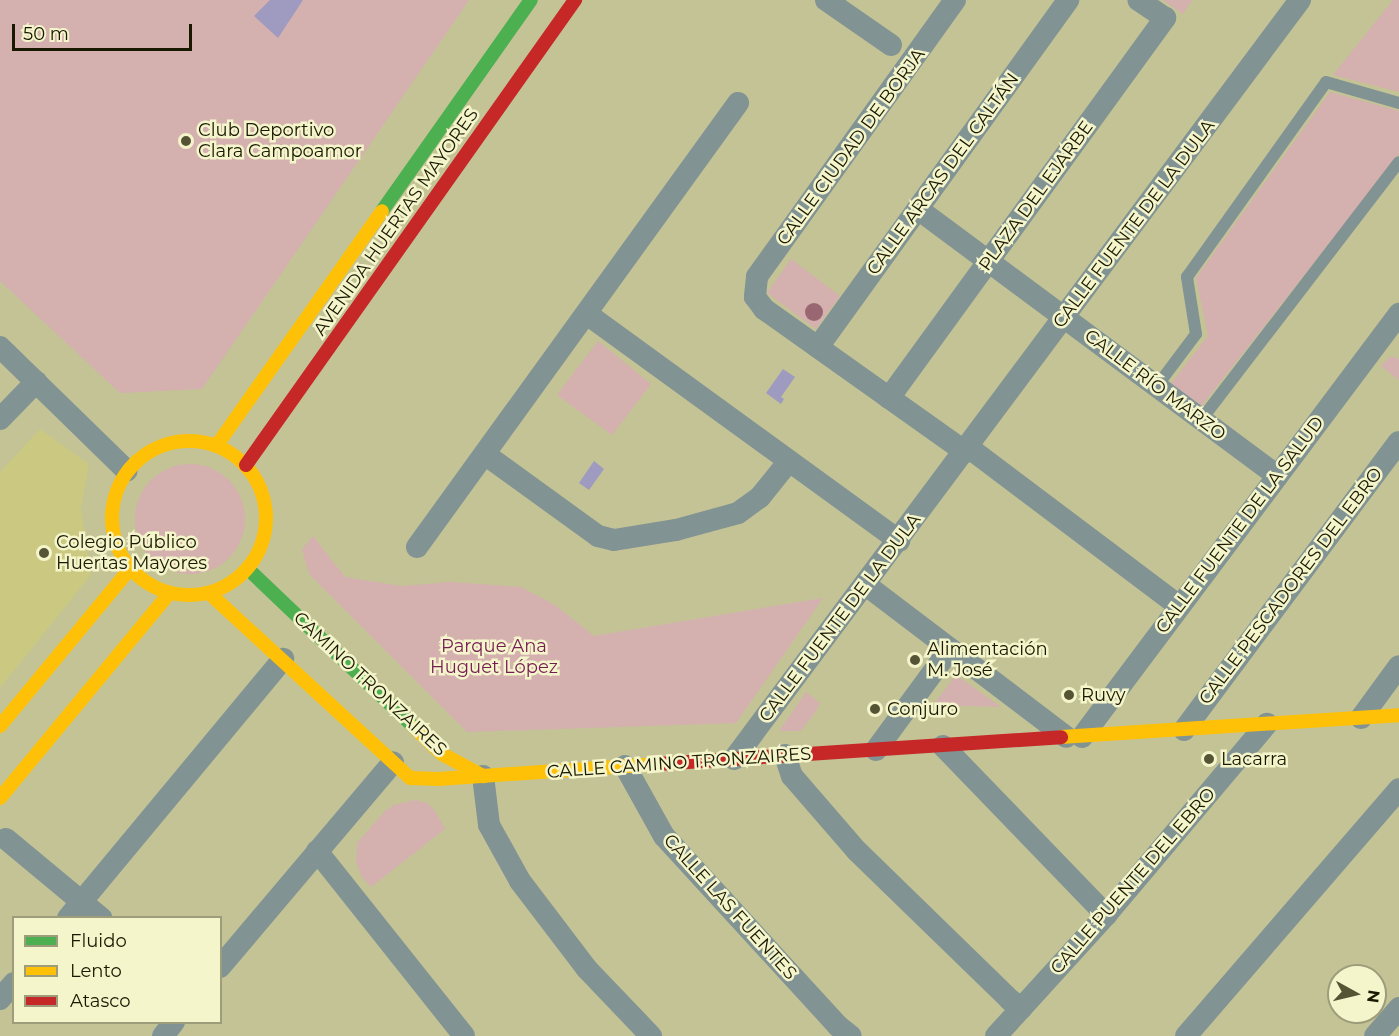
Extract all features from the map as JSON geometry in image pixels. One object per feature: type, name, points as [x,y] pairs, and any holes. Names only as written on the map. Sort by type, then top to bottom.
[{"type":"street","name":"AVENIDA HUERTAS MAYORES","points":[[217,445],[531,0]]},
{"type":"street","name":"AVENIDA HUERTAS MAYORES","points":[[246,465],[575,0]]},
{"type":"street","points":[[826,0],[891,45]]},
{"type":"street","name":"CALLE CIUDAD DE BORJA","points":[[818,348],[764,309],[755,297],[757,277],[955,0]]},
{"type":"street","name":"CALLE ARCAS DEL CALTÁN","points":[[818,348],[1068,0]]},
{"type":"street","name":"PLAZA DEL EJARBE","points":[[889,398],[1164,18],[1138,0]]},
{"type":"street","name":"CALLE FUENTE DE LA DULA","points":[[734,759],[1300,0]]},
{"type":"street","points":[[417,547],[738,103]]},
{"type":"street","name":"CALLE RÍO MARZO","points":[[918,209],[1276,475]]},
{"type":"street","points":[[587,314],[898,541]]},
{"type":"street","name":"CALLE FUENTE DE LA SALUD","points":[[1074,737],[1179,606],[1276,475],[1391,340],[1399,314]]},
{"type":"street","points":[[0,347],[127,471]]},
{"type":"street","points":[[818,348],[966,450],[1179,606]]},
{"type":"street","points":[[0,419],[36,382]]},
{"type":"street","points":[[193,440],[217,445],[246,465],[258,483],[266,516],[260,549],[248,568],[231,584],[209,594],[189,596],[169,594],[148,585],[130,569],[116,546],[111,521],[115,495],[127,471],[145,454],[168,443],[193,440]]},
{"type":"street","name":"CALLE PESCADORES DEL EBRO","points":[[1184,730],[1399,442]]},
{"type":"street","points":[[486,454],[598,536],[614,540],[676,530],[738,513],[760,497],[789,461]]},
{"type":"street","name":"CAMINO TRONZAIRES","points":[[248,568],[442,754],[483,776]]},
{"type":"street","points":[[0,726],[130,569]]},
{"type":"street","points":[[866,585],[950,649],[1074,737]]},
{"type":"street","points":[[0,798],[169,594]]},
{"type":"street","name":"CAMINO TRONZAIRES","points":[[209,594],[283,659],[410,778],[483,776]]},
{"type":"street","points":[[876,750],[950,649]]},
{"type":"street","points":[[75,910],[283,659]]},
{"type":"street","points":[[1361,718],[1399,666]]},
{"type":"street","name":"CALLE CAMINO TRONZAIRES","points":[[483,776],[1399,715]]},
{"type":"street","name":"CALLE PUENTE DEL EBRO","points":[[996,1036],[1106,915],[1267,724]]},
{"type":"street","points":[[943,746],[1106,915]]},
{"type":"street","points":[[785,755],[792,776],[857,851],[1010,1000],[1021,1008]]},
{"type":"street","points":[[222,965],[393,762]]},
{"type":"street","name":"CALLE LAS FUENTES","points":[[625,766],[664,836],[838,1026],[851,1036]]},
{"type":"street","points":[[483,776],[489,825],[520,881],[587,969],[651,1036]]},
{"type":"street","points":[[1186,1036],[1399,789]]},
{"type":"street","points":[[6,839],[75,910],[94,916]]},
{"type":"street","points":[[317,851],[464,1036]]},
{"type":"street","points":[[0,999],[12,985]]},
{"type":"street","points":[[1382,1034],[1399,1008]]},
{"type":"street","points":[[163,1036],[173,1024]]},
{"type":"lane","points":[[1157,386],[1197,334],[1187,278],[1326,82],[1399,103]]},
{"type":"lane","points":[[1201,420],[1399,162]]},
{"type":"shaded area","points":[[270,0],[303,0],[278,38],[254,16]]},
{"type":"shaded area","points":[[783,369],[795,377],[781,397],[784,399],[781,404],[766,393]]},
{"type":"shaded area","name":"Colegio Público Huertas Mayores","points":[[40,429],[89,464],[81,508],[91,575],[0,688],[0,472]]},
{"type":"shaded area","points":[[594,461],[604,469],[589,490],[579,483]]},
{"type":"green space","name":"Club Deportivo Clara Campoamor","points":[[0,0],[469,0],[202,389],[120,393],[0,281]]},
{"type":"green space","points":[[1163,0],[1192,0],[1183,14]]},
{"type":"green space","points":[[1393,0],[1399,0],[1399,92],[1333,75]]},
{"type":"green space","points":[[1330,92],[1399,111],[1399,154],[1200,408],[1170,385],[1208,336],[1196,278]]},
{"type":"green space","points":[[791,259],[840,296],[816,329],[767,293]]},
{"type":"green space","points":[[598,341],[651,384],[612,435],[557,395]]},
{"type":"green space","points":[[1391,356],[1399,359],[1399,380],[1381,366]]},
{"type":"green space","points":[[190,464],[211,469],[229,480],[240,498],[245,519],[240,540],[229,558],[211,569],[190,574],[169,569],[151,558],[140,540],[135,519],[140,498],[151,480],[169,469]]},
{"type":"green space","name":"Parque Ana Huguet López","points":[[313,536],[345,577],[401,586],[451,582],[521,587],[555,605],[594,636],[823,598],[736,723],[467,732],[309,574],[302,549]]},
{"type":"green space","points":[[956,675],[1001,707],[933,705]]},
{"type":"green space","points":[[806,692],[820,703],[816,711],[801,731],[779,731]]},
{"type":"green space","points":[[415,800],[427,803],[435,811],[445,829],[371,887],[362,877],[356,862],[357,843],[385,811],[394,805]]},
{"type":"traffic: fast","points":[[382,211],[531,0]]},
{"type":"traffic: fast","points":[[248,569],[415,728]]},
{"type":"traffic: slow","points":[[217,445],[382,211]]},
{"type":"traffic: slow","points":[[189,441],[204,442],[219,447],[244,463],[260,488],[265,503],[266,518],[265,533],[260,548],[244,573],[219,589],[204,594],[189,595],[174,594],[159,589],[134,573],[118,548],[113,533],[112,518],[113,503],[118,488],[134,463],[159,447],[174,442],[189,441]]},
{"type":"traffic: slow","points":[[0,726],[130,569]]},
{"type":"traffic: slow","points":[[209,593],[410,778],[438,779],[658,764]]},
{"type":"traffic: slow","points":[[0,798],[169,594]]},
{"type":"traffic: slow","points":[[1061,737],[1399,715]]},
{"type":"traffic: slow","points":[[415,728],[442,754],[483,776]]},
{"type":"traffic: jam","points":[[246,465],[575,0]]},
{"type":"traffic: jam","points":[[658,764],[1061,737]]},
{"type":"place","name":"Club Deportivo Clara Campoamor","points":[[186,141]]},
{"type":"place","name":"Colegio Público Huertas Mayores","points":[[44,553]]},
{"type":"place","name":"Alimentación M. José","points":[[915,660]]},
{"type":"place","name":"Ruvy","points":[[1069,695]]},
{"type":"place","name":"Conjuro","points":[[875,709]]},
{"type":"place","name":"Lacarra","points":[[1209,759]]}]
